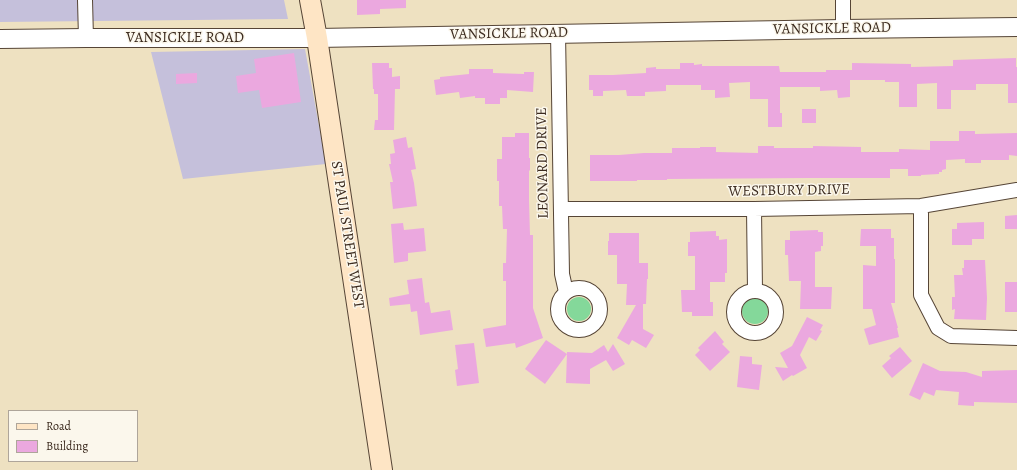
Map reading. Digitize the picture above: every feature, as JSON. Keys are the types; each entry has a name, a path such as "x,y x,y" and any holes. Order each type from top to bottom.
{"main road":[{"name":"ST PAUL STREET WEST","path":"310,0 382,470"}],"street":[{"path":"85,0 86,38"},
{"path":"843,0 843,29"},
{"name":"VANSICKLE ROAD","path":"0,39 317,38 558,33 1017,27"},
{"name":"LEONARD DRIVE","path":"558,33 562,274 566,292"},
{"name":"WESTBURY DRIVE","path":"561,209 754,209 921,206 1017,190"},
{"path":"921,206 921,295 938,328 951,336 1017,338"},
{"path":"754,209 755,291"}],"shaded area":[{"path":"0,0 284,0 288,19 0,22"},
{"path":"305,49 326,164 183,179 151,52"}],"green space":[{"path":"579,297 588,300 591,309 588,318 579,321 570,318 567,309 570,300"},
{"path":"755,298 764,302 768,311 764,320 755,324 746,320 742,311 746,302"}],"building":[{"path":"357,0 406,0 406,8 380,9 380,14 357,15"},
{"path":"294,53 301,102 262,108 259,90 238,93 236,76 256,73 254,59"},
{"path":"1016,58 1017,103 1008,103 1008,84 976,84 976,90 951,90 951,109 937,109 937,83 917,84 917,107 899,107 899,82 885,82 885,80 850,80 850,97 838,98 837,90 820,91 820,87 780,87 780,113 782,113 782,127 768,127 768,99 750,99 750,82 729,83 730,97 715,98 715,90 701,90 701,85 666,85 666,91 645,92 645,96 627,96 626,90 603,91 603,96 593,96 593,90 589,90 589,75 646,73 646,68 656,67 656,69 680,69 680,63 694,63 694,65 702,64 702,66 779,66 780,72 826,72 826,70 852,70 852,63 911,64 911,67 953,66 953,60"},
{"path":"372,63 389,63 389,68 392,68 392,77 400,76 400,89 395,89 394,130 374,130 375,120 378,120 378,94 374,94 373,89"},
{"path":"469,69 493,69 493,73 524,74 524,72 534,72 533,92 507,90 507,98 500,98 500,104 485,104 485,98 475,98 475,96 460,98 459,92 436,95 434,80 440,79 440,77 469,74"},
{"path":"197,73 197,83 176,84 176,74"},
{"path":"802,109 816,109 816,123 802,123"},
{"path":"959,131 975,131 975,134 1017,133 1017,156 1009,155 1009,160 981,160 981,163 965,163 965,159 946,160 946,169 939,172 939,174 921,176 908,176 908,169 890,169 890,178 667,179 637,181 590,181 590,155 672,153 672,148 700,147 716,147 716,152 758,153 758,146 774,146 774,148 813,148 813,146 861,147 861,152 899,152 899,149 930,150 930,141 959,141"},
{"path":"515,133 529,133 530,235 533,235 533,308 543,338 516,348 515,343 486,347 483,329 506,325 506,281 503,281 503,263 506,263 507,229 503,229 502,206 499,206 497,159 502,159 502,137 515,137"},
{"path":"406,137 408,148 412,147 416,169 411,170 417,206 393,209 390,182 393,182 389,164 391,164 390,154 395,153 393,140"},
{"path":"1017,215 1017,229 1005,229 1005,216"},
{"path":"984,222 984,239 972,239 972,245 952,245 952,229 957,229 957,223"},
{"path":"403,223 404,230 424,228 426,251 408,253 408,261 394,263 391,224"},
{"path":"861,229 891,229 891,238 894,238 895,303 891,303 899,337 869,345 864,329 876,325 872,309 863,309 863,265 876,266 876,246 860,246"},
{"path":"818,230 818,232 823,232 823,246 821,246 821,251 815,252 815,287 832,287 831,309 800,309 801,281 789,281 788,255 785,255 785,240 790,240 790,231"},
{"path":"716,231 716,236 719,236 719,240 727,239 727,273 725,273 725,282 710,282 710,302 713,302 713,316 692,316 692,312 682,312 681,290 695,290 695,256 688,256 690,232"},
{"path":"609,233 639,233 639,263 648,263 646,304 643,304 643,329 654,335 646,348 632,340 629,345 617,338 636,305 626,305 627,284 617,284 617,255 608,255"},
{"path":"964,260 985,260 987,298 986,320 954,319 955,309 952,310 952,297 955,297 954,275 963,275 962,268 964,268"},
{"path":"422,278 425,303 429,302 431,313 450,310 453,330 420,335 417,311 411,312 410,304 390,306 389,298 409,294 407,280"},
{"path":"1005,282 1017,282 1017,312 1005,312"},
{"path":"807,317 823,325 820,330 822,331 816,341 809,337 800,355 807,368 783,381 775,367 788,368 780,353 792,346"},
{"path":"715,331 724,342 722,344 730,352 710,371 695,355 700,350 698,348"},
{"path":"546,340 567,354 545,384 525,369"},
{"path":"474,343 479,383 457,386 455,370 458,369 455,345"},
{"path":"613,344 625,364 613,371 606,360 590,369 590,384 566,383 567,352 592,353 604,345 608,352"},
{"path":"900,347 912,361 892,378 882,366 891,358 889,356"},
{"path":"740,356 752,357 752,364 762,365 759,390 737,387"},
{"path":"923,363 940,371 966,372 982,377 982,371 1017,370 1017,403 974,402 974,406 958,405 959,392 936,390 934,396 924,392 920,400 909,395"}]}
